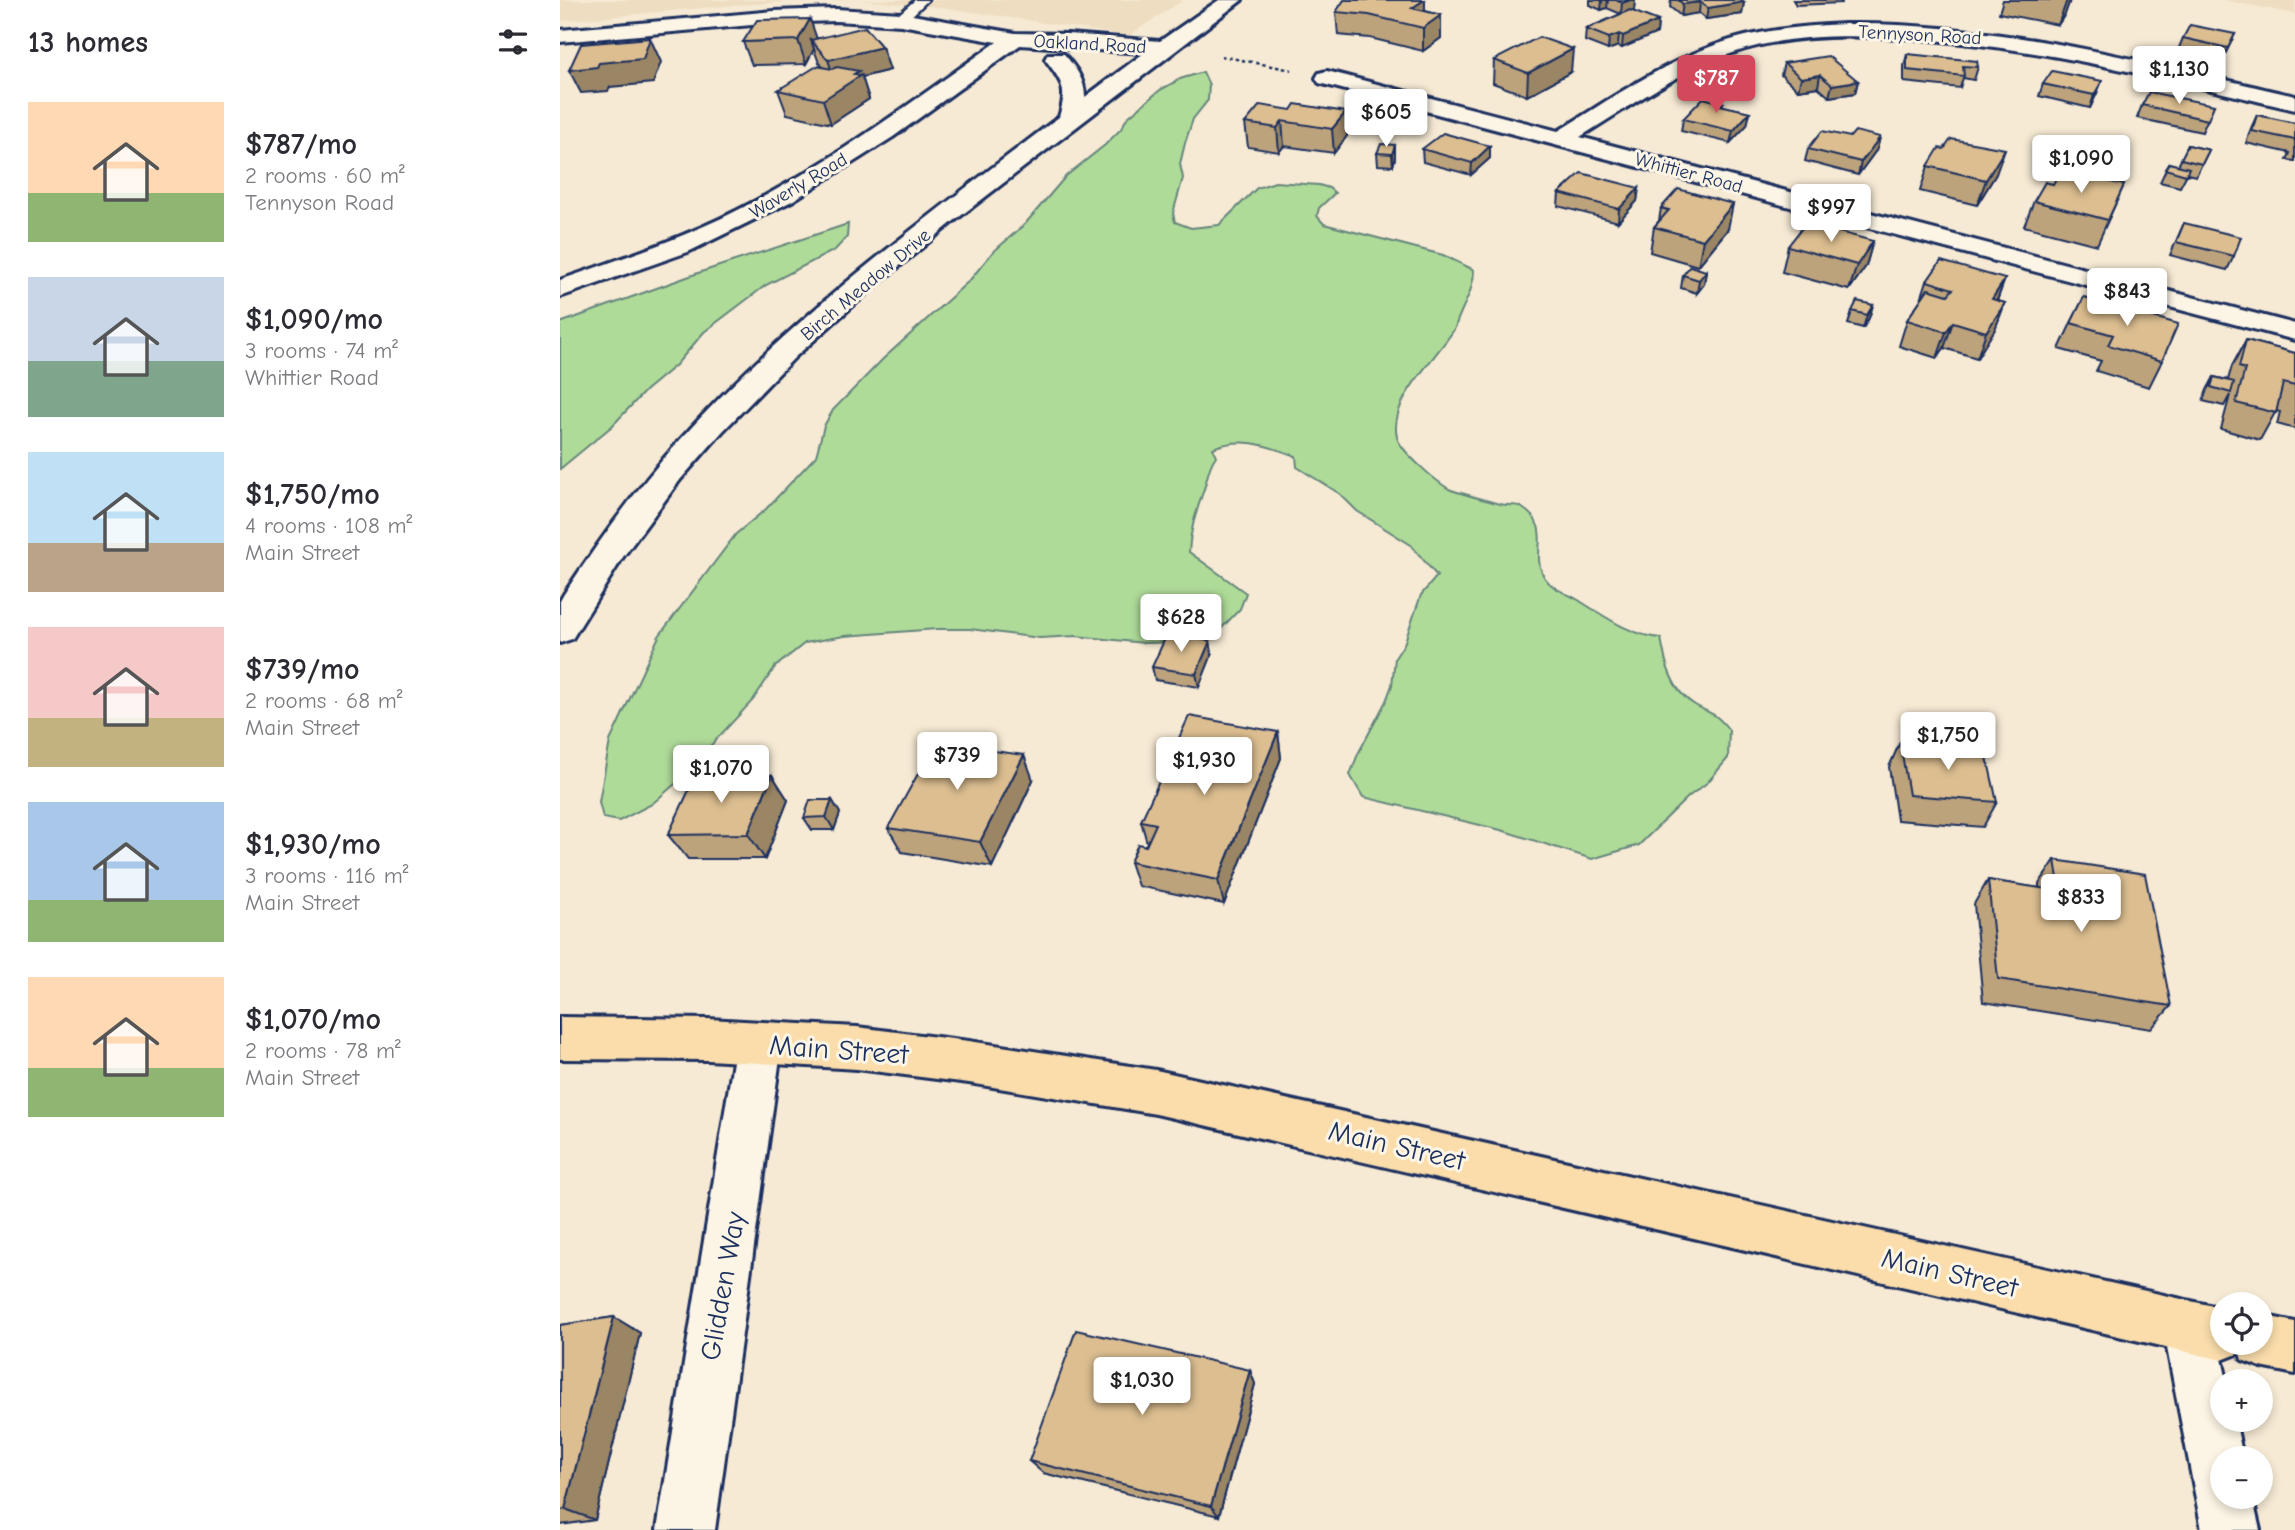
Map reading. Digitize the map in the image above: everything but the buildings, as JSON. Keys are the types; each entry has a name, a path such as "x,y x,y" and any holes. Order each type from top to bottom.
{"main road":[{"name":"Main Street","path":"560,1038 654,1038 855,1048 937,1057 1156,1092 2206,1330"},
{"path":"2273,1343 2295,1348"}],"street":[{"name":"Birch Meadow Drive","path":"560,630 627,527 672,470 748,386 861,284 1133,72 1232,0"},
{"path":"1923,10 1943,33"},
{"name":"Oakland Road","path":"560,36 797,15 859,15 901,19 1015,40 1087,41 1165,48"},
{"name":"Tennyson Road","path":"1563,138 1682,68 1734,46 1778,36 1825,31 1943,33 2049,48 2295,103"},
{"name":"Oakland Road","path":"1015,40 1035,52 1087,64"},
{"name":"Waverly Road","path":"560,289 680,245 748,215 822,172 1015,40"},
{"name":"Oakland Road","path":"1056,59 1069,72 1075,87 1076,100 1069,121"},
{"name":"Oakland Road","path":"1110,68 1133,72"},
{"name":"Whittier Road","path":"1327,78 2295,332"},
{"name":"Glidden Way","path":"686,1530 702,1407 744,1159 759,1043"},
{"path":"2206,1330 2218,1446"},
{"path":"2226,1509 2231,1530"}],"lane":[{"path":"901,19 922,0"}],"path":[{"path":"1188,31 1217,35 1198,52 1327,78"}],"shaded area":[{"path":"560,0 860,0 725,6 560,21"},
{"path":"860,0 1183,0 1128,36 948,8"},
{"path":"2223,0 2295,0 2295,14"}],"green space":[{"path":"1203,72 1209,85 1208,100 1193,119 1185,143 1180,164 1183,178 1173,213 1175,222 1191,228 1219,225 1257,188 1275,182 1319,185 1335,193 1319,208 1317,216 1324,224 1443,255 1474,270 1470,292 1455,328 1416,380 1400,409 1396,423 1400,443 1420,466 1449,489 1500,504 1519,506 1531,515 1539,533 1541,569 1552,586 1619,625 1661,638 1667,666 1680,692 1695,705 1717,717 1729,730 1728,758 1708,782 1688,797 1639,845 1592,859 1501,830 1363,797 1350,775 1386,701 1392,685 1395,658 1404,644 1421,595 1437,576 1411,545 1357,511 1340,494 1297,467 1296,456 1255,444 1235,443 1213,448 1216,456 1209,469 1194,522 1189,552 1246,593 1240,609 1217,633 1185,642 1144,643 1076,636 1040,638 970,629 937,629 844,636 805,643 775,667 753,700 675,784 652,804 619,821 603,818 599,802 610,741 659,636 736,534 766,509 816,456 824,426 833,410 883,359 970,280 992,253 1025,224 1066,176 1105,145 1121,129 1127,118 1160,90 1180,79"},
{"path":"848,224 847,237 835,250 766,285 704,332 676,365 646,390 612,426 560,469 560,323 701,272"}]}
